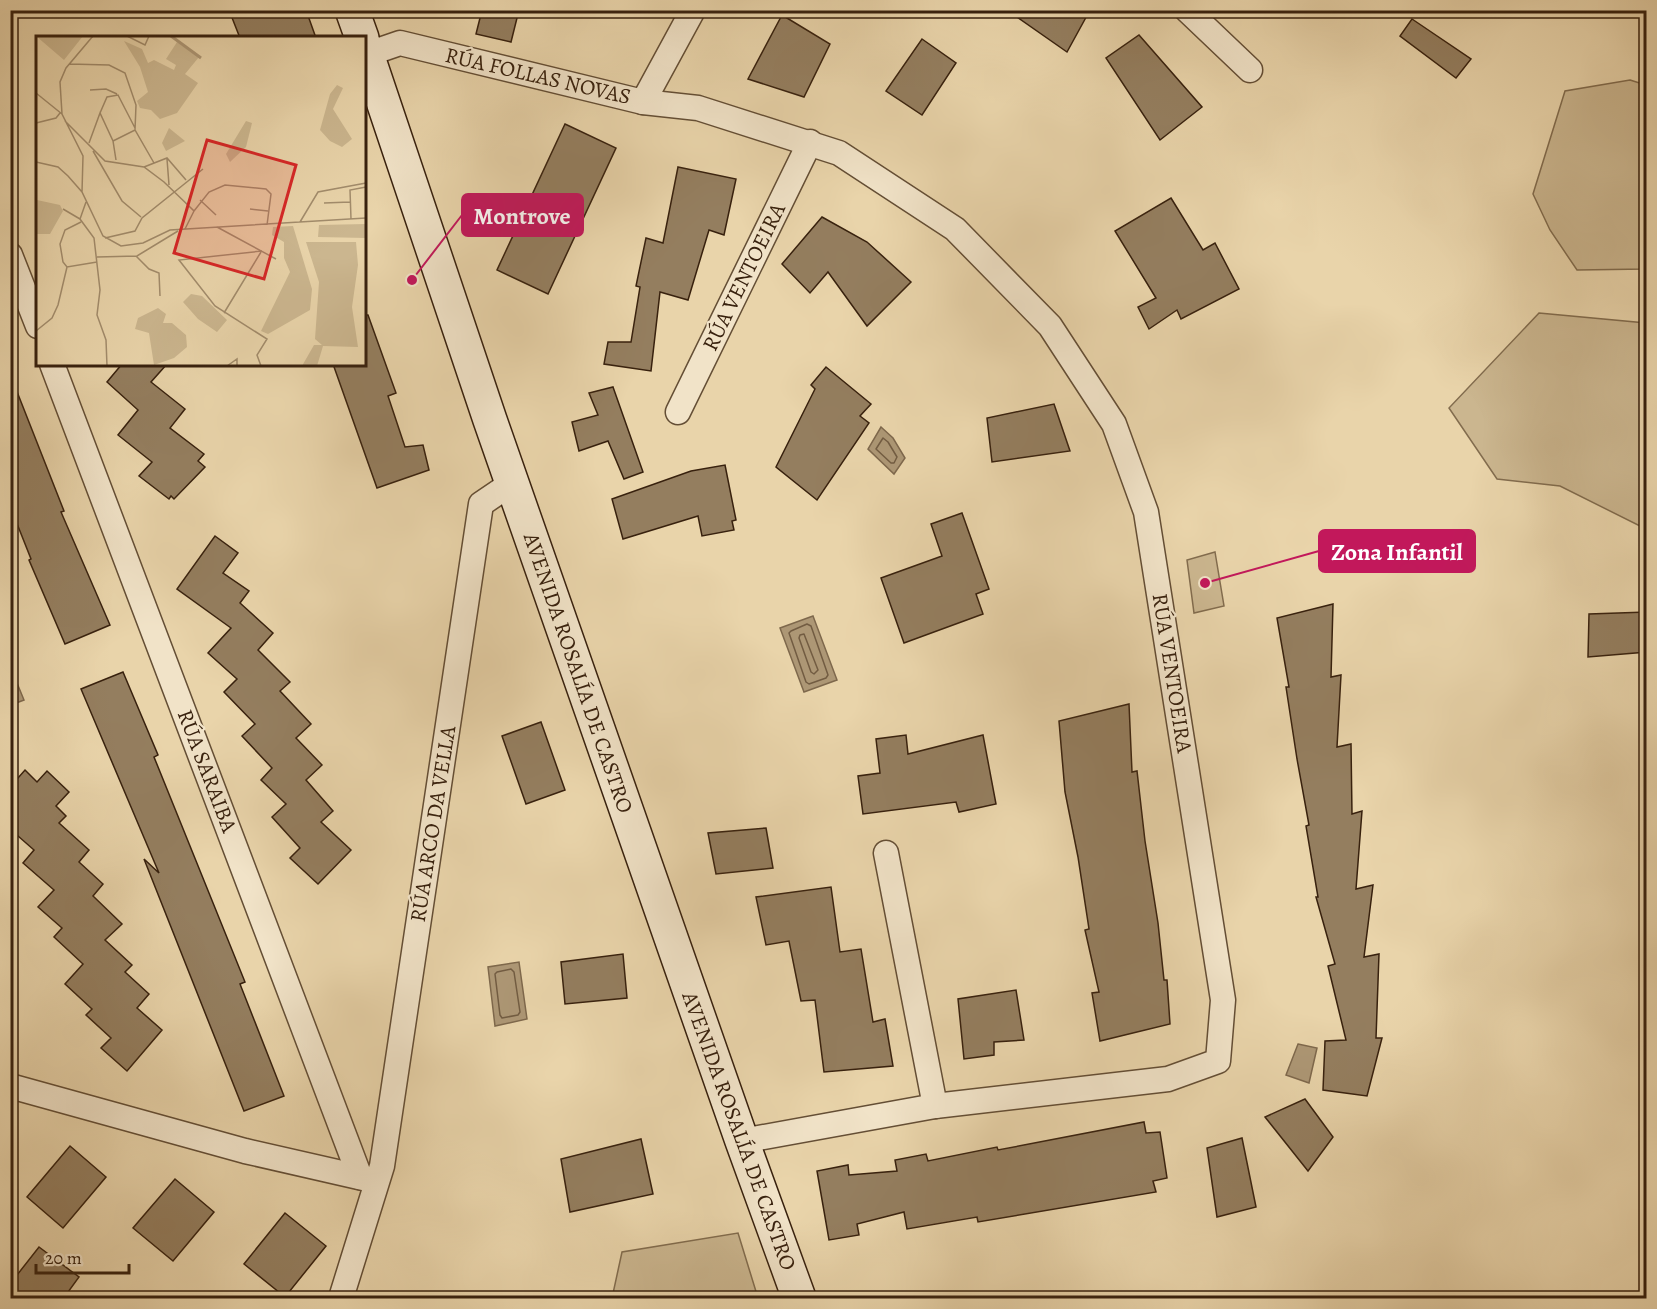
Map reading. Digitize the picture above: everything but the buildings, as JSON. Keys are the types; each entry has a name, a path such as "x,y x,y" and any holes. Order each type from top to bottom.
{"street":[{"name":"AVENIDA ROSALÍA DE CASTRO","path":"352,10 362,36"},
{"name":"RÚA FOLLAS NOVAS","path":"366,45 400,44 643,102 693,10"},
{"path":"1187,10 1250,70"},
{"name":"AVENIDA ROSALÍA DE CASTRO","path":"366,48 512,483 799,1299"},
{"name":"RÚA VENTOEIRA","path":"643,102 698,108 839,153 956,229 1050,326 1114,424 1146,512 1223,1000 1218,1061 1168,1079 935,1106 742,1141"},
{"name":"RÚA VENTOEIRA","path":"678,412 810,142"},
{"path":"10,255 36,321"},
{"name":"RÚA SARAIBA","path":"53,366 369,1179"},
{"name":"RÚA ARCO DA VELLA","path":"341,1299 369,1179 382,1166 481,504 512,483"},
{"path":"886,853 935,1106"},
{"path":"10,1086 245,1151 369,1179"}],"shaded area":[{"path":"1630,80 1646,85 1646,269 1577,270 1550,230 1533,194 1565,91"},
{"path":"1539,313 1646,323 1646,529 1560,486 1497,479 1449,408"},
{"path":"1215,552 1224,606 1194,613 1187,560"},
{"path":"738,1233 758,1298 612,1298 622,1252"}],"water":[{"path":"881,427 893,438 905,458 894,474 868,449"},
{"path":"813,616 837,680 804,692 780,628"},
{"path":"10,666 24,700 11,705 10,705"},
{"path":"519,962 527,1019 495,1026 488,967"},
{"path":"1298,1044 1317,1048 1309,1083 1286,1075"}],"place":[{"name":"Montrove","path":"412,280"},
{"name":"Zona Infantil","path":"1205,583"}]}
